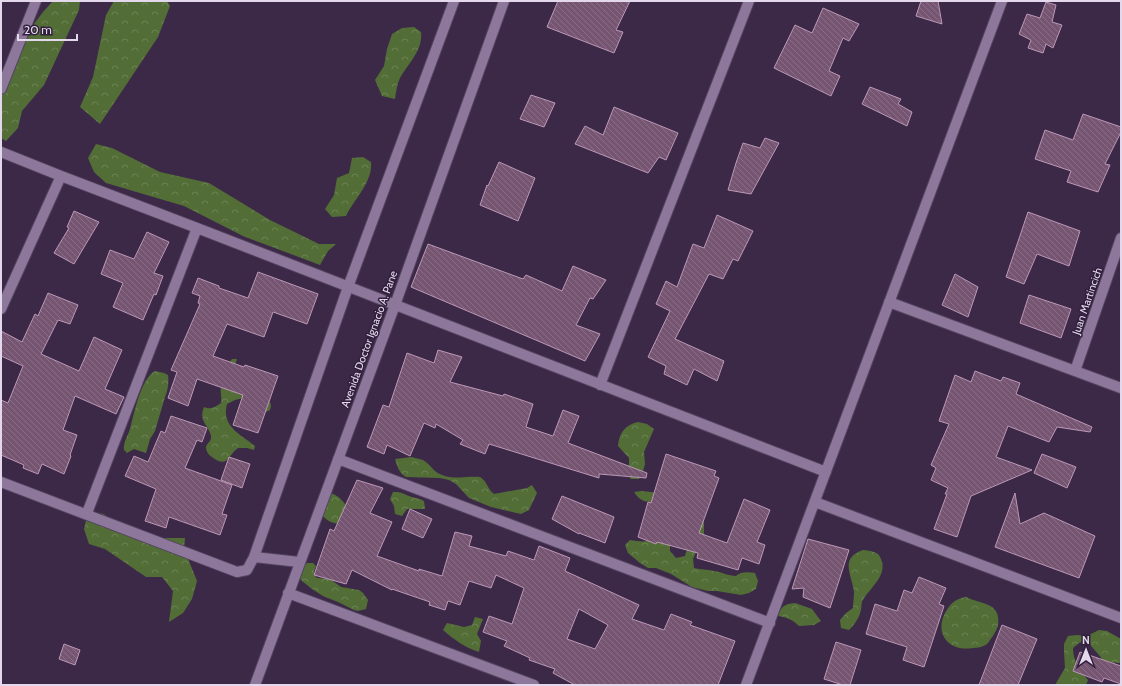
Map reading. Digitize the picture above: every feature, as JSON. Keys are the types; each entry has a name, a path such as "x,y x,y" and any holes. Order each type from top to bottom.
{"street":[{"path":"1,90 36,1"},
{"path":"1,482 237,572 247,570 254,557 348,286 454,1"},
{"name":"Avenida Doctor Ignacio A. Pane","path":"255,685 299,562 395,305 504,1"},
{"path":"600,384 750,1"},
{"path":"746,685 1002,1"},
{"path":"1,152 826,472"},
{"path":"1,310 61,176"},
{"path":"87,514 197,228"},
{"name":"Juan Martincich","path":"1075,371 1121,238"},
{"path":"889,302 1121,388"},
{"path":"338,459 770,622"},
{"path":"815,502 1121,618"},
{"path":"254,557 299,562"},
{"path":"288,594 534,685"}],"green space":[{"path":"53,1 80,1 79,10 44,85 22,111 18,128 6,141 1,138 1,88 22,40"},
{"path":"114,1 167,1 170,6 158,37 100,124 80,107 93,77 106,15"},
{"path":"414,27 421,32 420,45 400,78 397,85 395,99 382,96 375,80 384,66 387,49 392,34 402,28"},
{"path":"96,144 112,148 160,172 209,183 270,220 319,244 336,244 328,251 320,265 243,236 184,206 106,183 94,172 88,158"},
{"path":"363,157 371,162 371,169 366,183 346,216 332,217 325,209 334,195 337,178 349,173 352,158"},
{"path":"232,359 237,359 233,371 270,402 271,406 270,410 266,412 259,411 243,398 227,404 227,419 230,424 238,434 255,446 254,450 238,448 227,460 221,462 208,453 206,447 211,439 211,436 203,420 202,412 204,407 211,408 221,403 223,376"},
{"path":"155,371 168,375 168,386 155,431 150,439 146,453 134,449 127,453 124,450 124,444 142,388 150,375"},
{"path":"638,422 647,424 654,429 644,452 645,464 643,471 639,479 631,479 626,473 629,465 629,458 618,446 621,433 626,427"},
{"path":"412,457 426,462 442,475 456,478 480,477 494,494 527,488 532,485 537,493 529,510 521,514 491,507 469,498 456,484 449,480 440,478 406,477 400,471 395,459"},
{"path":"642,491 659,493 670,542 670,551 676,558 685,556 696,518 704,519 704,534 693,559 694,568 711,570 733,576 745,572 755,573 758,581 756,589 741,595 708,591 692,587 671,574 656,568 648,568 628,553 625,545 630,540 650,541 656,539 657,502 644,501 634,492"},
{"path":"393,492 399,492 424,501 425,509 407,509 402,516 395,514 394,506 390,499"},
{"path":"331,493 337,496 345,504 348,510 340,524 328,521 320,513"},
{"path":"88,512 104,514 115,526 147,538 185,538 184,549 197,581 192,599 183,613 169,622 173,591 162,577 146,577 105,549 89,544 84,529"},
{"path":"863,550 878,554 883,565 880,576 862,601 858,618 849,630 841,628 840,620 853,608 854,592 849,562 856,553"},
{"path":"313,563 316,566 314,575 317,578 330,579 341,587 359,590 363,593 368,600 366,609 358,611 354,610 323,596 312,589 299,577 304,565"},
{"path":"966,597 989,605 997,612 997,630 988,643 982,647 965,649 957,647 946,640 943,635 942,621 945,613 954,602"},
{"path":"795,603 812,609 821,621 814,625 799,626 790,619 778,616 784,606"},
{"path":"475,617 483,619 477,634 481,641 479,652 460,643 443,630 447,623 464,627 472,625"},
{"path":"1099,630 1107,631 1121,639 1121,663 1104,662 1087,640 1079,643 1073,648 1076,662 1088,680 1086,685 1055,685 1065,668 1064,644 1068,636 1087,636"}],"building":[{"path":"558,1 630,1 616,30 623,32 614,53 547,27"},
{"path":"921,1 938,1 942,24 916,16"},
{"path":"1046,2 1056,5 1052,22 1062,25 1053,48 1046,44 1043,53 1028,48 1031,40 1019,34 1027,14 1040,18"},
{"path":"823,8 859,24 849,41 843,38 829,71 840,76 831,96 774,68 795,25 812,33"},
{"path":"870,87 901,99 898,104 912,112 907,126 862,104"},
{"path":"531,95 555,103 544,127 520,119"},
{"path":"614,107 678,133 666,160 659,157 648,173 575,144 585,126 603,135"},
{"path":"1083,114 1121,127 1121,132 1105,164 1110,165 1098,192 1067,182 1071,171 1035,159 1045,130 1073,140"},
{"path":"765,138 779,143 751,194 728,190 743,143 760,148"},
{"path":"499,162 535,178 518,221 480,205 487,185 488,186"},
{"path":"74,211 99,222 74,264 54,253 69,228 67,227"},
{"path":"1028,212 1080,231 1069,266 1037,254 1024,284 1006,277"},
{"path":"717,215 753,231 738,261 733,259 723,279 709,274 675,339 724,361 717,381 694,369 687,385 664,374 666,366 648,357 670,311 656,304 666,281 677,287 693,244 704,248"},
{"path":"147,232 169,242 154,273 163,276 156,295 154,294 143,320 113,307 123,283 101,274 110,250 134,259"},
{"path":"428,244 523,279 526,275 562,291 573,266 606,280 593,299 590,298 576,325 600,334 585,361 411,287"},
{"path":"258,272 318,294 307,324 273,312 264,337 227,324 213,356 244,367 245,365 278,376 258,433 233,425 243,395 197,379 188,406 168,398 177,372 171,370 200,304 198,303 200,296 192,293 198,278 219,286 219,288 248,298"},
{"path":"955,274 978,287 968,317 942,305"},
{"path":"48,293 78,305 70,324 58,320 41,354 79,371 94,337 122,350 105,389 124,397 116,414 75,396 63,430 77,435 64,474 42,464 38,474 23,468 24,465 1,455 1,400 8,403 23,366 1,356 1,331 22,342 35,314 38,316"},
{"path":"1029,295 1071,309 1061,338 1020,323"},
{"path":"438,350 462,357 450,382 503,396 504,394 533,404 526,427 553,436 563,410 579,416 568,443 647,473 646,478 599,474 599,478 489,444 485,454 460,444 463,440 436,424 435,428 424,423 410,456 387,445 384,454 367,447 383,405 389,407 407,353 434,363"},
{"path":"975,371 1001,381 1003,377 1020,383 1016,394 1092,427 1090,432 1057,427 1049,442 1008,426 996,457 1032,470 971,496 957,537 934,529 948,488 931,480 936,468 931,465 949,424 939,421 955,375 971,382"},
{"path":"171,416 207,428 202,442 197,440 185,468 232,485 222,514 227,515 220,535 169,517 166,528 145,521 156,489 125,476 134,456 148,462 161,431 165,433"},
{"path":"666,454 716,471 714,476 719,478 699,533 727,543 744,499 770,510 757,542 765,545 759,564 742,558 738,570 697,558 698,553 657,542 656,544 638,537 648,502 651,503"},
{"path":"1042,454 1076,467 1067,488 1034,473"},
{"path":"229,457 250,464 242,488 221,480"},
{"path":"357,480 383,488 370,513 392,522 377,556 419,571 419,569 442,576 455,532 472,536 469,546 506,556 508,551 534,560 539,546 570,558 565,571 639,605 632,619 664,630 671,614 692,622 690,625 735,641 718,685 575,685 553,673 555,669 529,660 530,658 504,646 507,641 483,632 489,616 512,624 524,588 496,575 491,588 469,581 460,605 448,601 445,610 429,605 430,602 392,590 352,570 346,584 314,575 330,529 334,531","holes":["579,609 608,625 595,649 567,639"]},
{"path":"1015,493 1020,524 1044,513 1095,536 1079,578 995,547"},
{"path":"562,496 614,517 605,543 579,534 552,519"},
{"path":"410,509 432,519 423,538 402,529"},
{"path":"808,539 849,550 830,608 803,597 804,588 792,589"},
{"path":"919,577 946,588 939,604 944,606 924,667 903,660 907,647 866,634 875,604 897,611 904,590 912,593"},
{"path":"1002,625 1037,639 1018,685 979,685"},
{"path":"836,642 861,650 850,685 843,685 824,679"},
{"path":"64,644 80,650 75,665 59,659"},
{"path":"1080,652 1121,666 1121,684 1104,678 1102,682 1073,671"}]}
